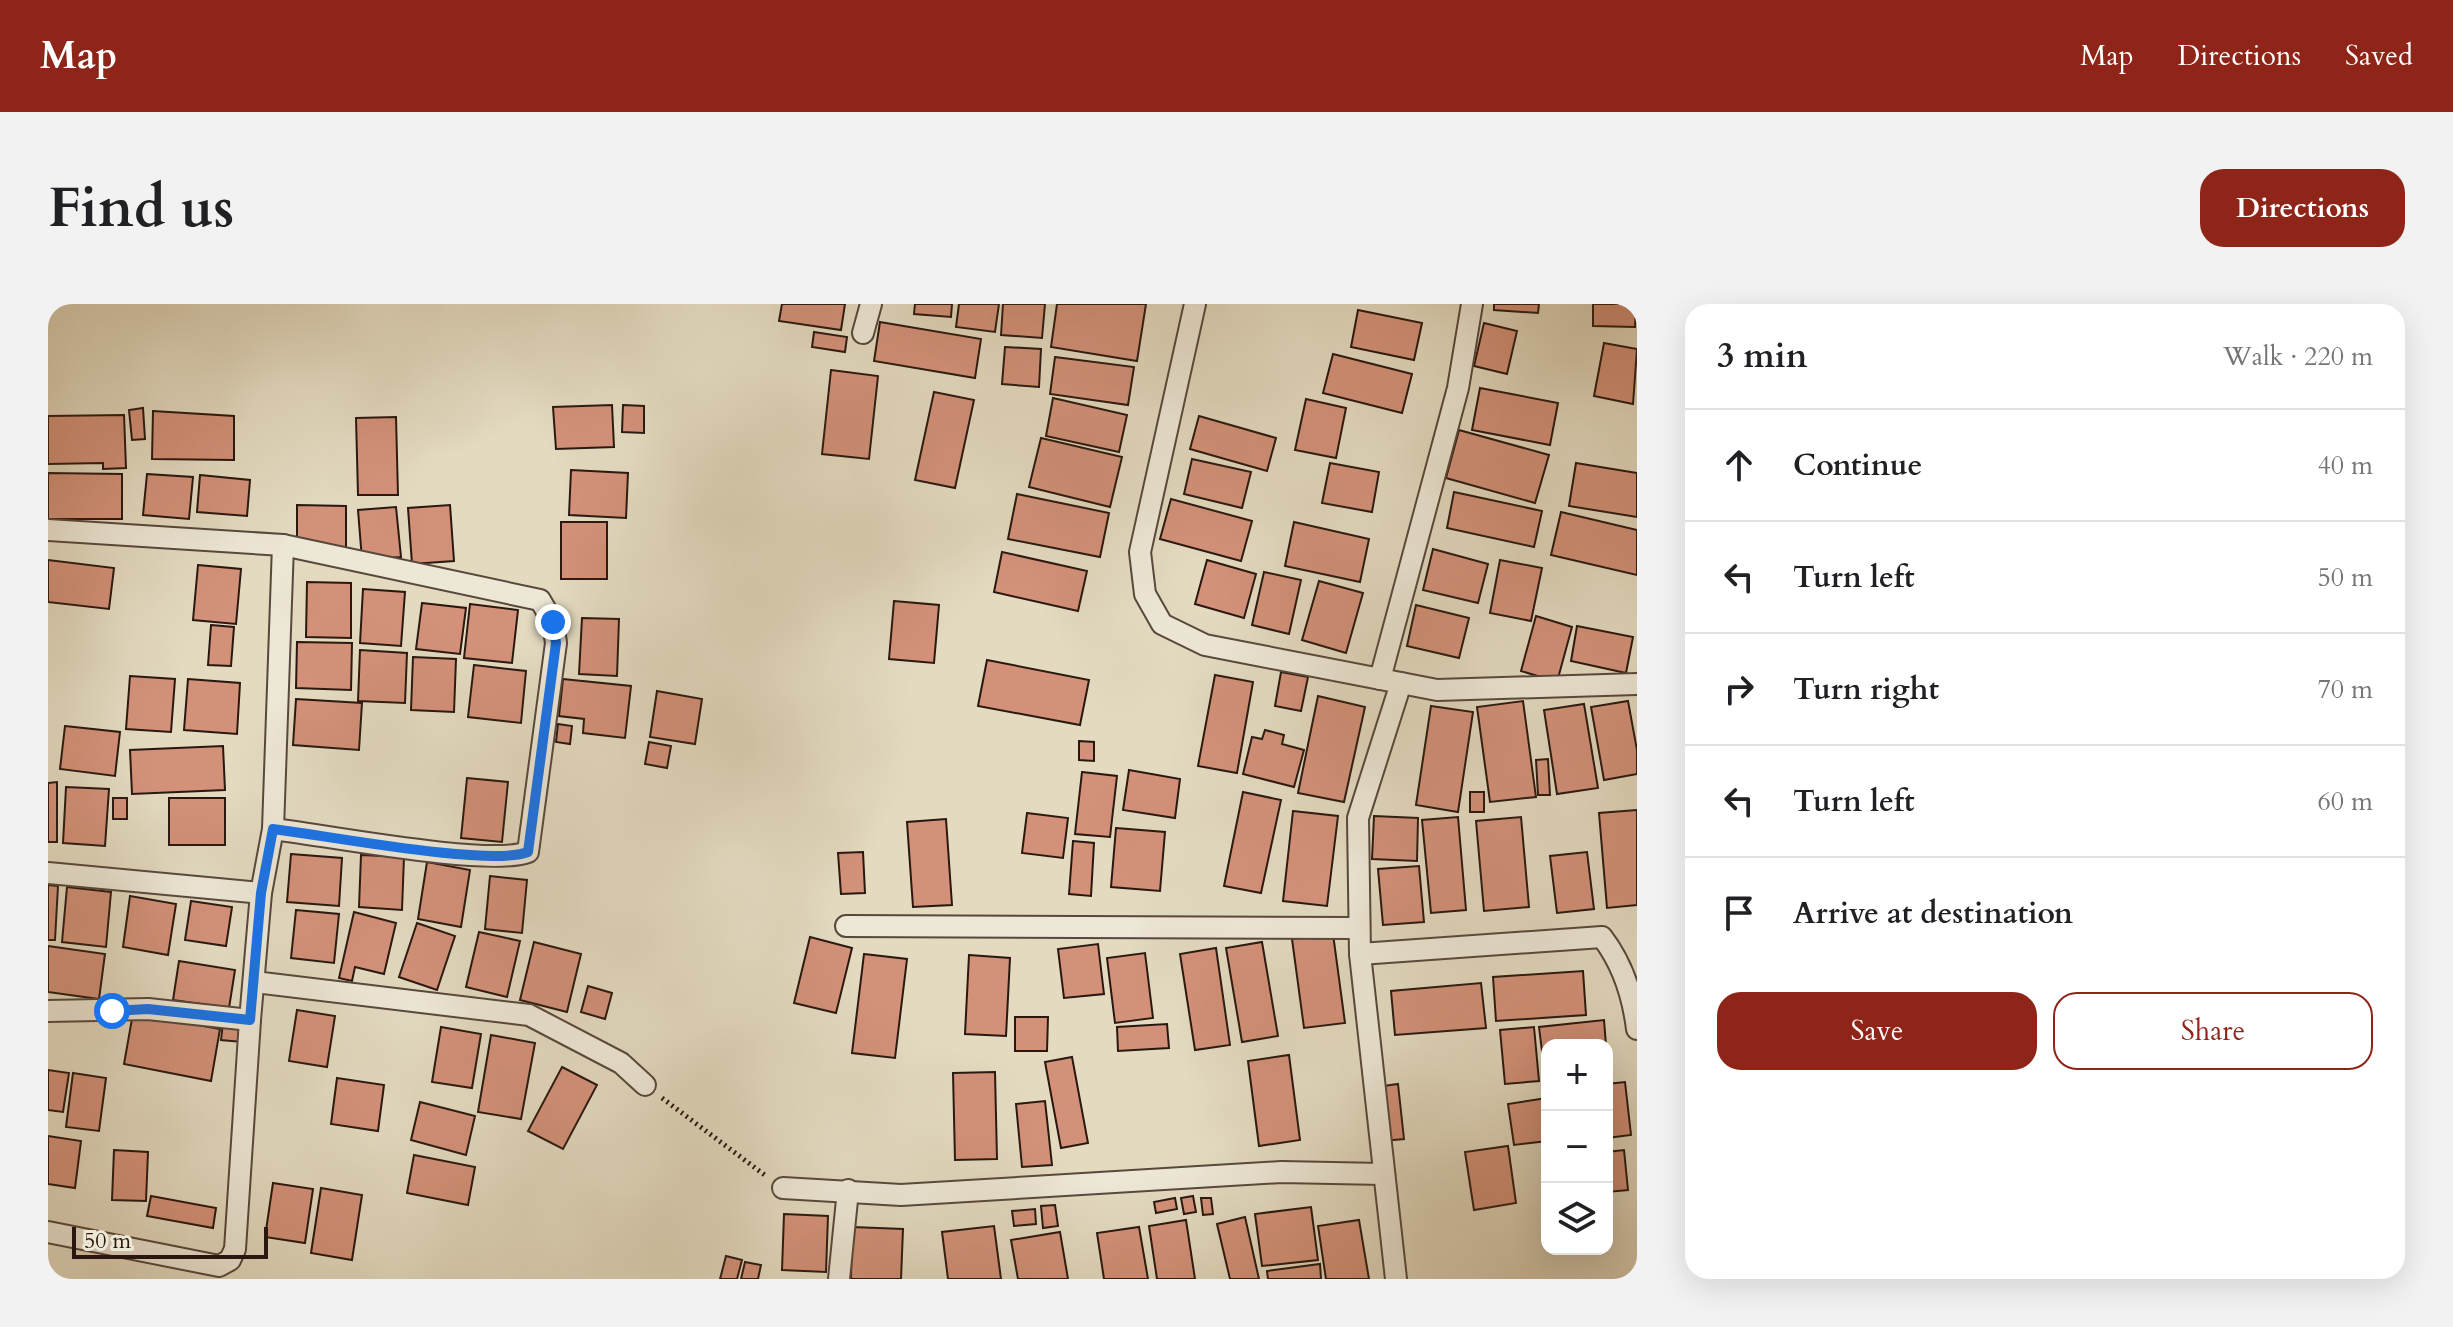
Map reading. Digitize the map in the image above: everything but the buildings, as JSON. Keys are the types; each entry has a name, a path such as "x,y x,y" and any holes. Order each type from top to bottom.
{"street":[{"path":"863,333 871,304"},
{"path":"1195,304 1140,552 1145,594 1162,624 1205,645 1437,690 1637,684"},
{"path":"1380,679 1458,388 1472,304"},
{"path":"48,530 283,545 540,600 553,622 556,643 528,852 516,857 471,854 273,829"},
{"path":"48,1232 219,1266 230,1260 235,1249 261,893 273,829 283,545"},
{"path":"1396,1279 1360,954 1358,818 1401,683"},
{"path":"48,873 261,893"},
{"path":"846,926 1359,928"},
{"path":"1360,954 1602,937 1615,955 1635,1010 1637,1029"},
{"path":"254,982 529,1015 621,1063 645,1085"},
{"path":"48,1011 148,1009 250,1020"},
{"path":"783,1188 901,1195 961,1194 1281,1172 1383,1174"},
{"path":"839,1279 848,1190"}],"path":[{"path":"645,1085 783,1188"}],"route":[{"path":"112,1011 148,1009 250,1020 261,893 273,829 471,854 516,857 528,852 556,643 553,622"}]}
